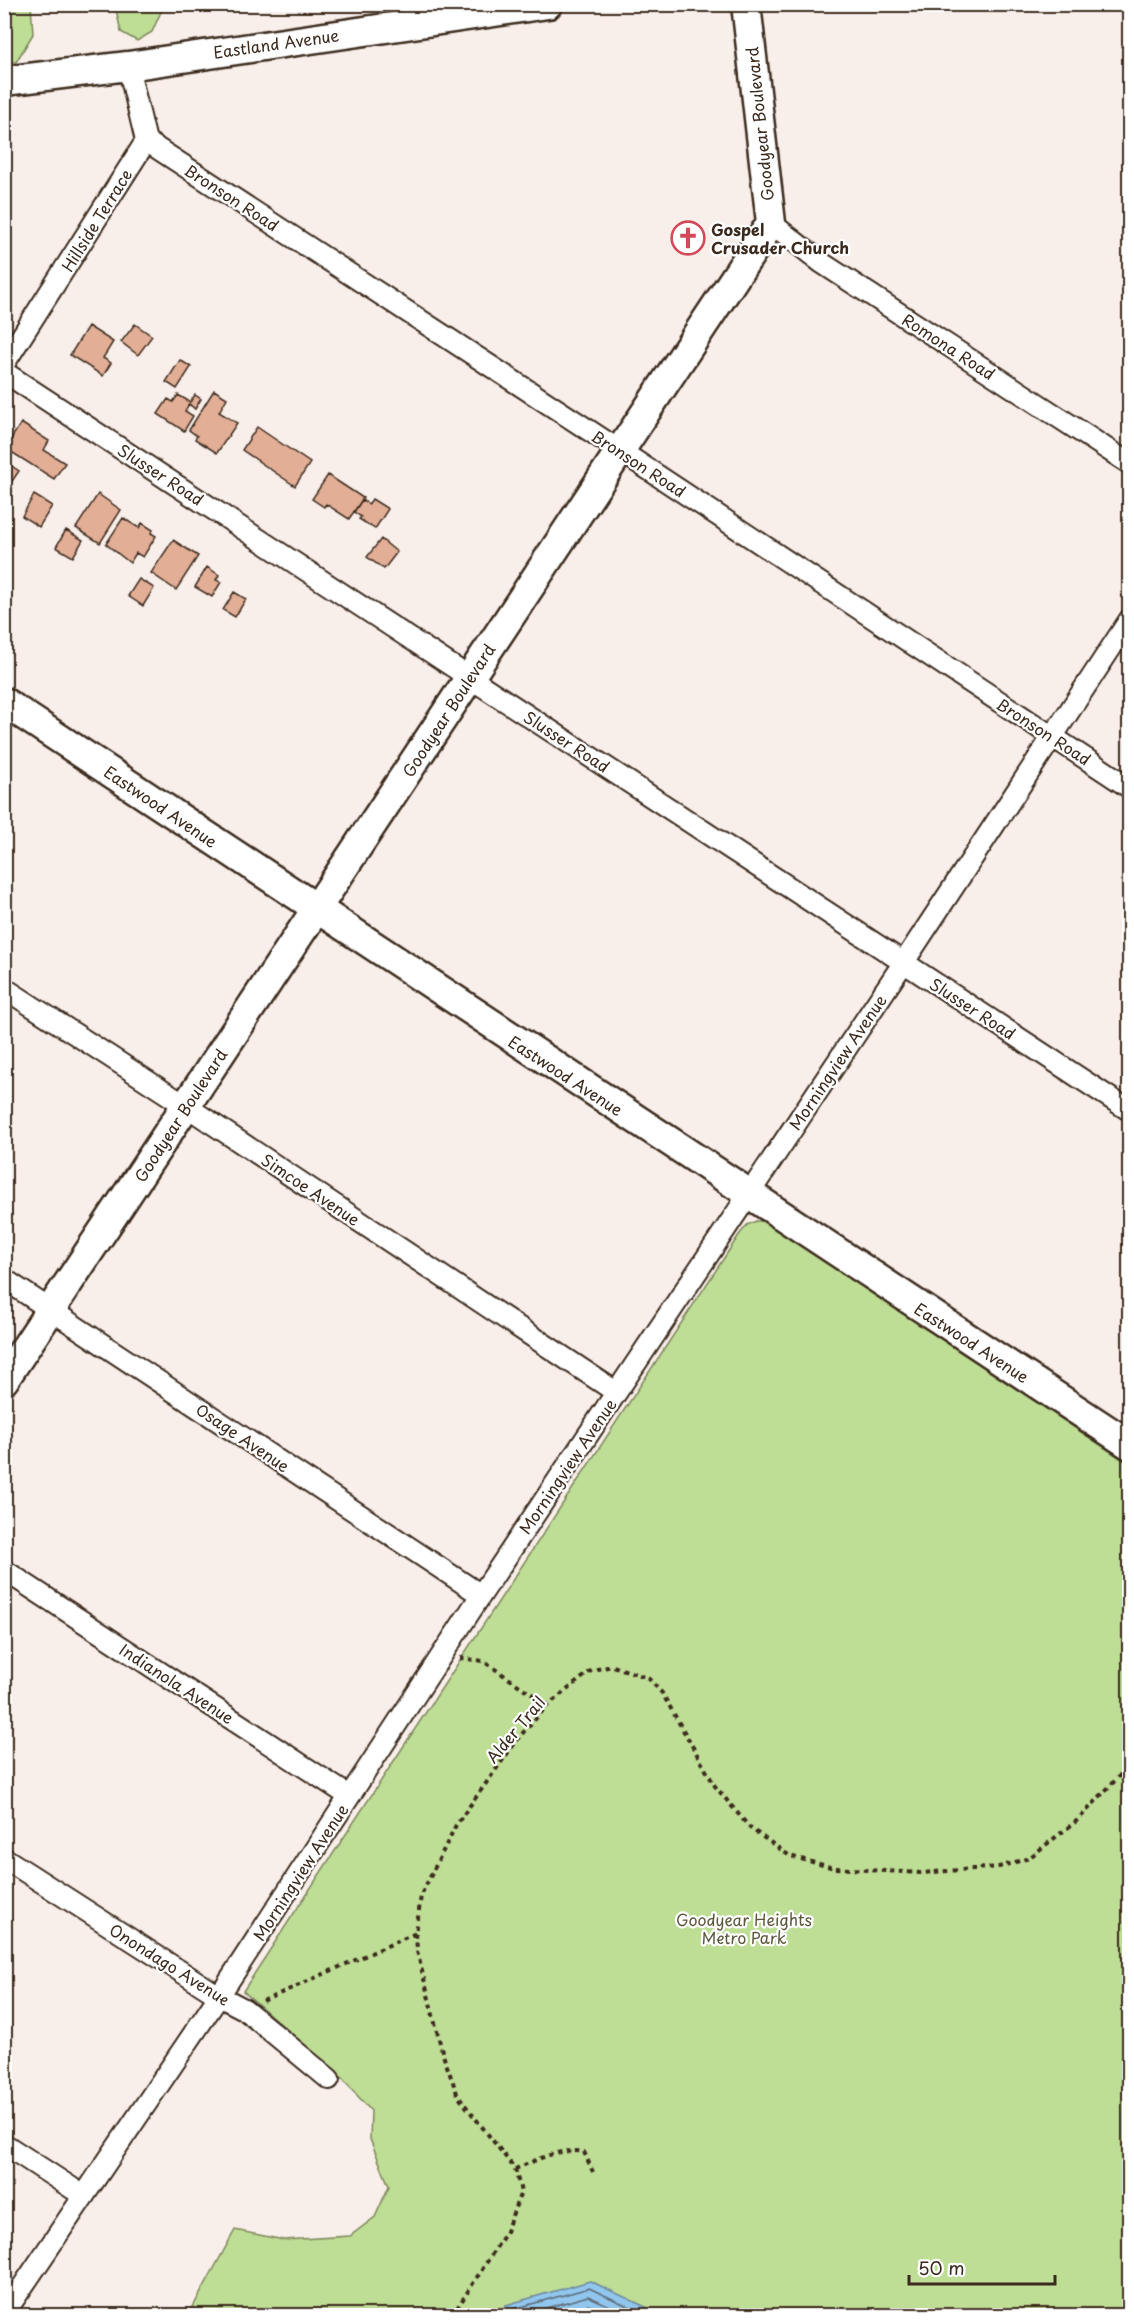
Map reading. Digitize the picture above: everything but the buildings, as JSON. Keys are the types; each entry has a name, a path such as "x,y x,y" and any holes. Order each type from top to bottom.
{"street":[{"name":"Eastland Avenue","path":"4,81 128,66 548,4"},
{"name":"Goodyear Boulevard","path":"4,1380 771,223 746,4"},
{"path":"128,66 146,141"},
{"name":"Hillside Terrace","path":"4,364 146,141"},
{"name":"Bronson Road","path":"146,141 1130,788"},
{"name":"Romona Road","path":"771,223 822,263 1130,464"},
{"name":"Slusser Road","path":"4,372 1130,1111"},
{"name":"Morningview Avenue","path":"4,2314 219,1996 481,1595 1130,619"},
{"name":"Eastwood Avenue","path":"4,702 1130,1445"},
{"name":"Simcoe Avenue","path":"4,988 616,1392"},
{"name":"Osage Avenue","path":"4,1279 481,1595"},
{"name":"Indianola Avenue","path":"4,1570 349,1796"},
{"name":"Onondago Avenue","path":"4,1858 219,1996 244,2009 329,2079"},
{"path":"4,2144 84,2196"}],"path":[{"path":"442,1655 483,1661 548,1705"},
{"name":"Alder Trail","path":"515,2169 458,2096 442,2055 417,1951 416,1933 421,1895 456,1825 520,1736 548,1705 592,1670 613,1666 648,1678 662,1693 715,1786 750,1828 790,1856 834,1868 921,1874 999,1867 1029,1858 1079,1819 1130,1767"},
{"path":"244,2009 416,1933"},
{"path":"452,2316 505,2234 521,2192 515,2169 559,2152 574,2150 584,2152 593,2172"}],"green space":[{"path":"115,4 164,5 152,32 137,41 121,32"},
{"path":"4,5 31,5 33,34 16,62 5,62"},
{"name":"Goodyear Heights Metro Park","path":"756,1221 764,1221 1129,1464 1129,2315 188,2316 235,2230 284,2240 350,2236 375,2217 389,2186 370,2139 371,2111 341,2077 243,1991 739,1235 747,1225"}],"water":[{"path":"590,2281 663,2315 497,2315 506,2305"}],"place":[{"name":"Gospel Crusader Church","path":"688,238"}]}
